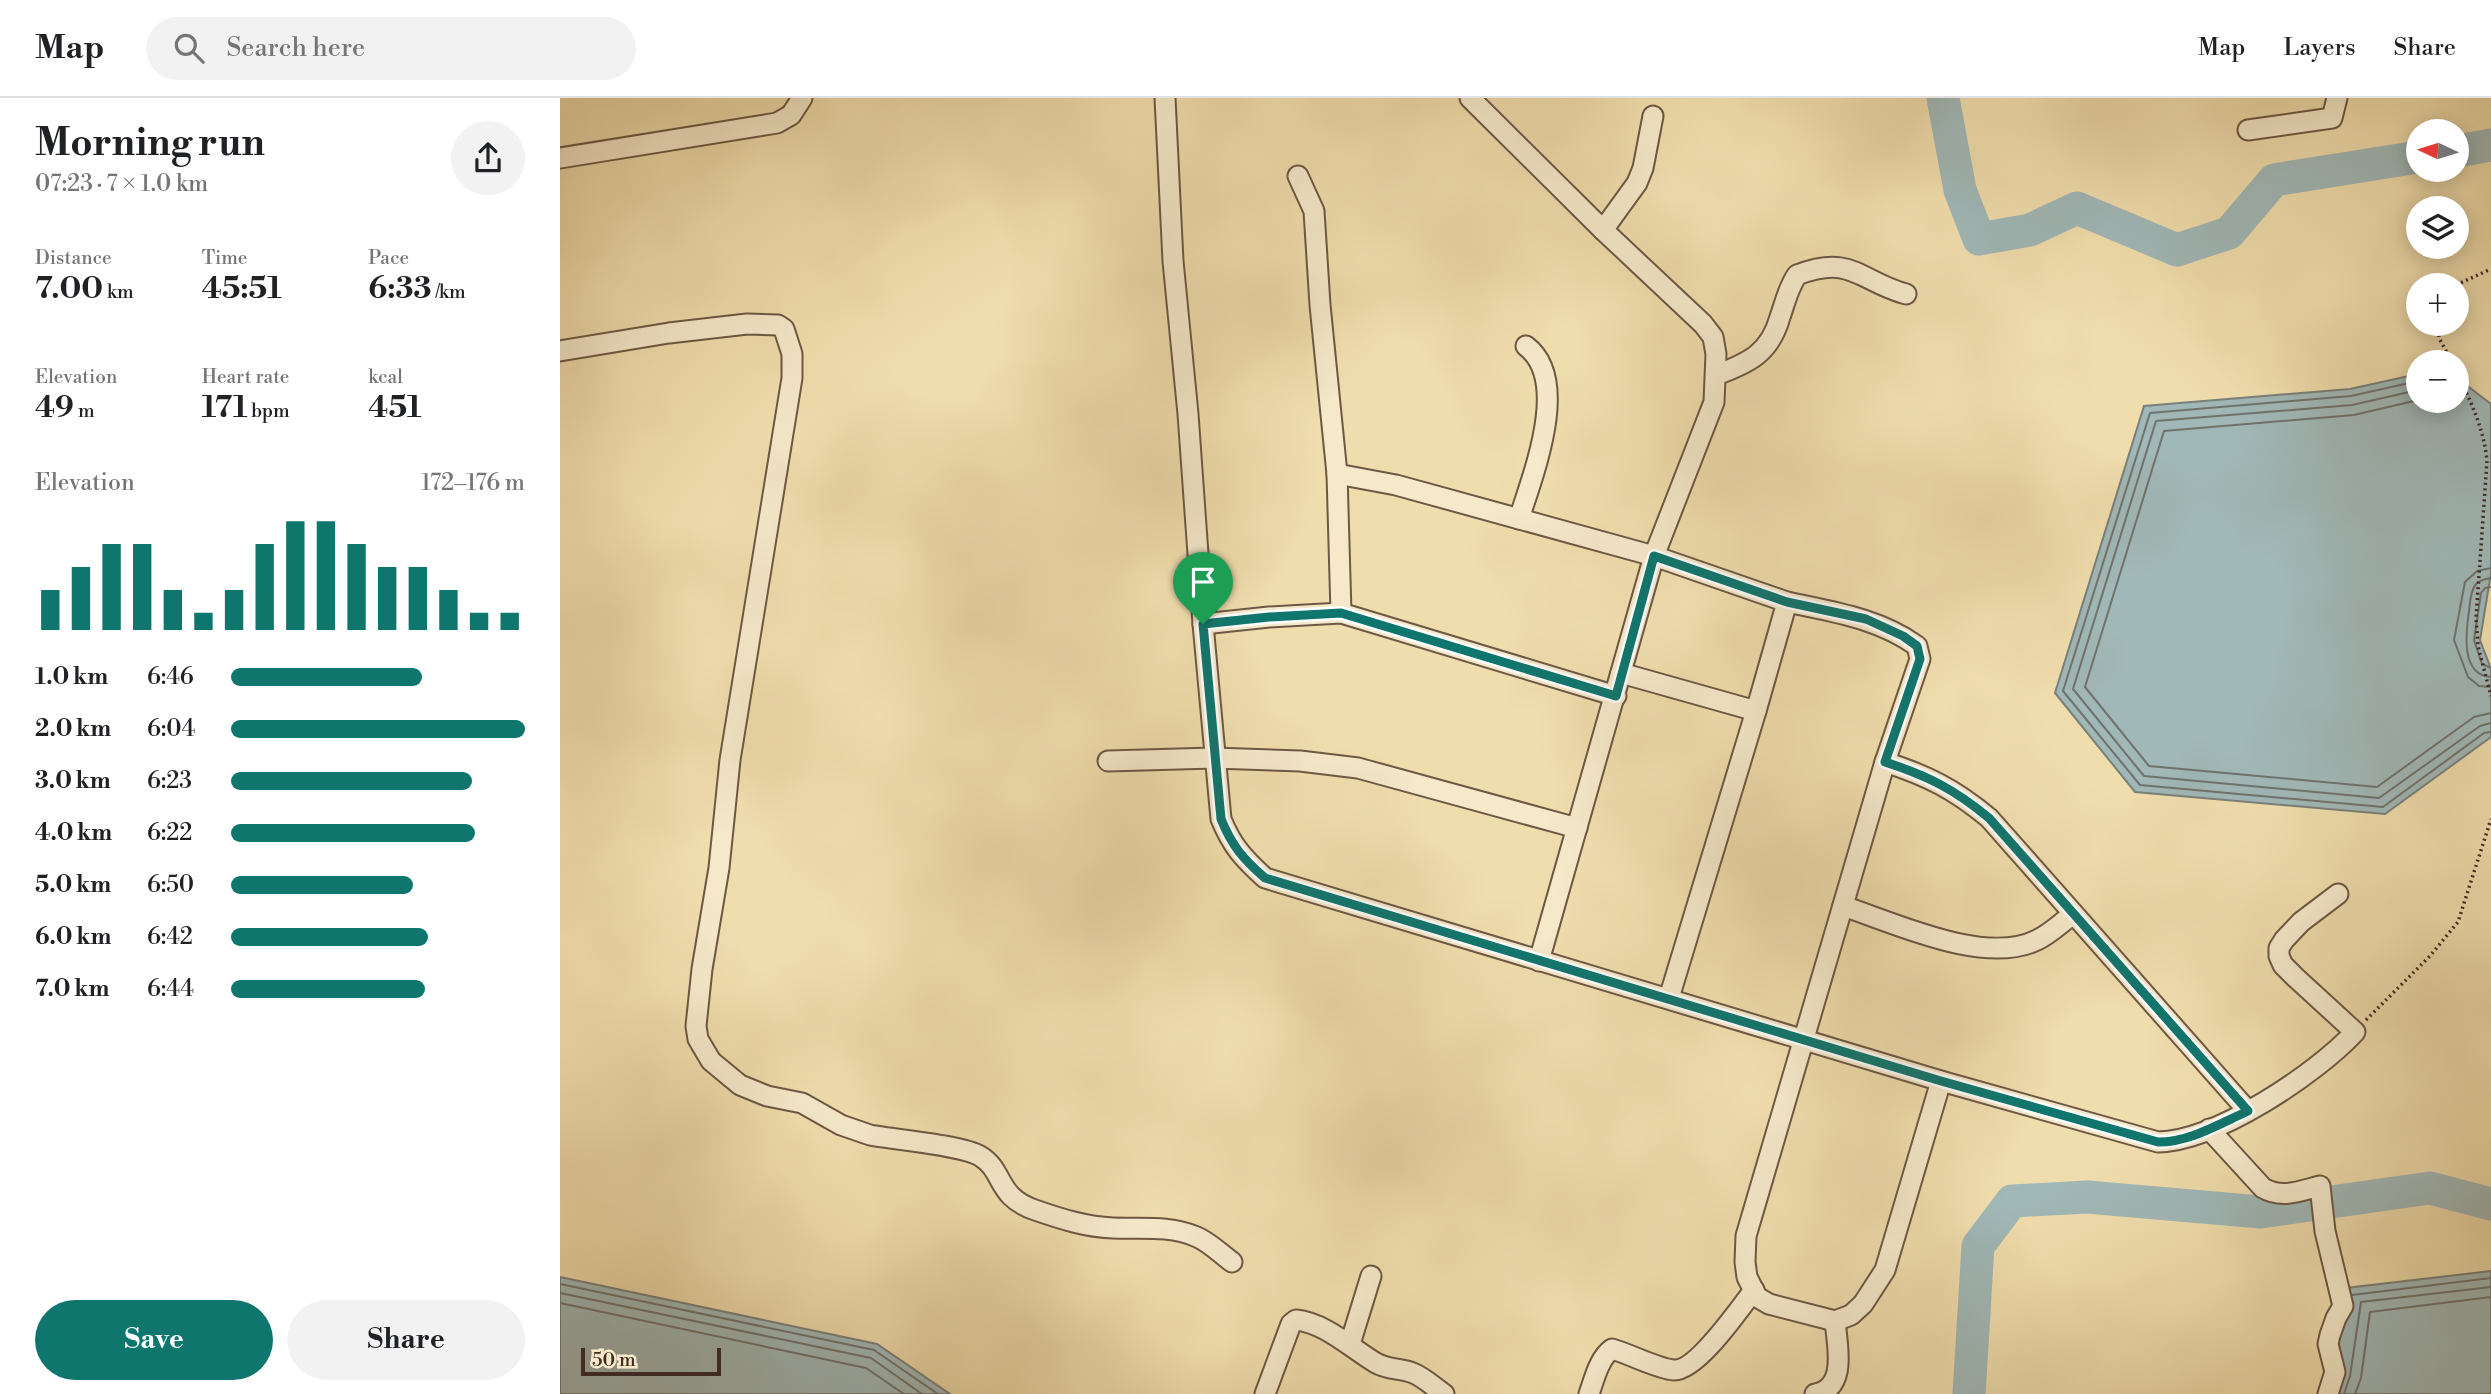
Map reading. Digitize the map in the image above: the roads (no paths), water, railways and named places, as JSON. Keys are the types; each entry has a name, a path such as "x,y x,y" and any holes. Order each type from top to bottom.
{"street":[{"path":"560,158 777,123 791,116 802,98"},
{"path":"1164,98 1173,261 1221,819 1231,844 1265,878 1941,1081 2158,1142 2173,1142 2248,1111 2292,1085 2340,1048 2355,1032 2295,977 2283,965 2279,956 2279,947 2301,922 2338,894"},
{"path":"1471,98 1603,230 1703,324 1713,337 1717,374 1714,402 1654,556 1539,961"},
{"path":"2248,130 2332,118 2337,98"},
{"path":"1603,230 1637,183 1643,168 1653,116"},
{"path":"1298,176 1314,211 1337,474 1341,613"},
{"path":"1717,374 1750,361 1757,355 1775,333 1793,281 1797,275 1811,269 1850,269 1887,289 1906,294"},
{"path":"560,351 669,333 760,323 779,325 784,329 792,354 788,406 730,760 719,868 702,970 696,1026 698,1039 711,1061 740,1085 766,1096 802,1103 848,1128 870,1135 978,1155 993,1169 1010,1197 1032,1209 1080,1224 1163,1229 1184,1233 1198,1237 1232,1262"},
{"path":"1519,519 1541,446 1546,412 1544,370 1536,353 1526,346"},
{"path":"1337,474 1396,485 1654,556 1787,602 1866,619 1903,636 1917,646 1920,659 1885,762 1746,1236 1747,1277 1757,1297 1769,1304 1835,1321 1851,1315 1863,1304 1885,1270 1941,1081"},
{"path":"1669,998 1787,602"},
{"path":"1203,624 1341,613 1616,696"},
{"path":"1621,674 1756,711"},
{"path":"1108,761 1214,758 1300,761 1357,768 1577,828"},
{"path":"1885,762 1925,775 1960,794 1989,818 2248,1111"},
{"path":"1843,906 1943,939 1983,949 2006,949 2037,941 2073,915"},
{"path":"2209,1129 2263,1188 2270,1192 2278,1195 2320,1186 2325,1231 2343,1306 2328,1343 2335,1371 2328,1394"},
{"path":"1350,1344 1371,1276"},
{"path":"1589,1394 1607,1352 1612,1349 1674,1370 1686,1368 1702,1354 1754,1290"},
{"path":"1265,1394 1291,1324 1296,1320 1306,1321 1350,1344 1377,1364 1411,1372 1444,1394"},
{"path":"1815,1394 1826,1392 1839,1367 1835,1321"}],"water":[{"path":"2406,377 2406,413 2469,413 2469,387 2491,404 2491,573 2480,640 2491,669 2491,737 2385,814 2135,792 2055,693 2144,406 2350,389"},
{"path":"2491,1271 2491,1394 2328,1394 2335,1374 2346,1288"},
{"path":"560,1277 877,1344 950,1394 560,1394"}],"waterway":[{"path":"1943,98 1960,190 1979,239 2030,230 2077,208 2177,250 2229,233 2274,180 2406,159"},
{"path":"2469,149 2491,145"},
{"path":"1969,1394 1978,1246 2012,1201 2087,1197 2261,1212 2430,1188 2491,1204"}]}
